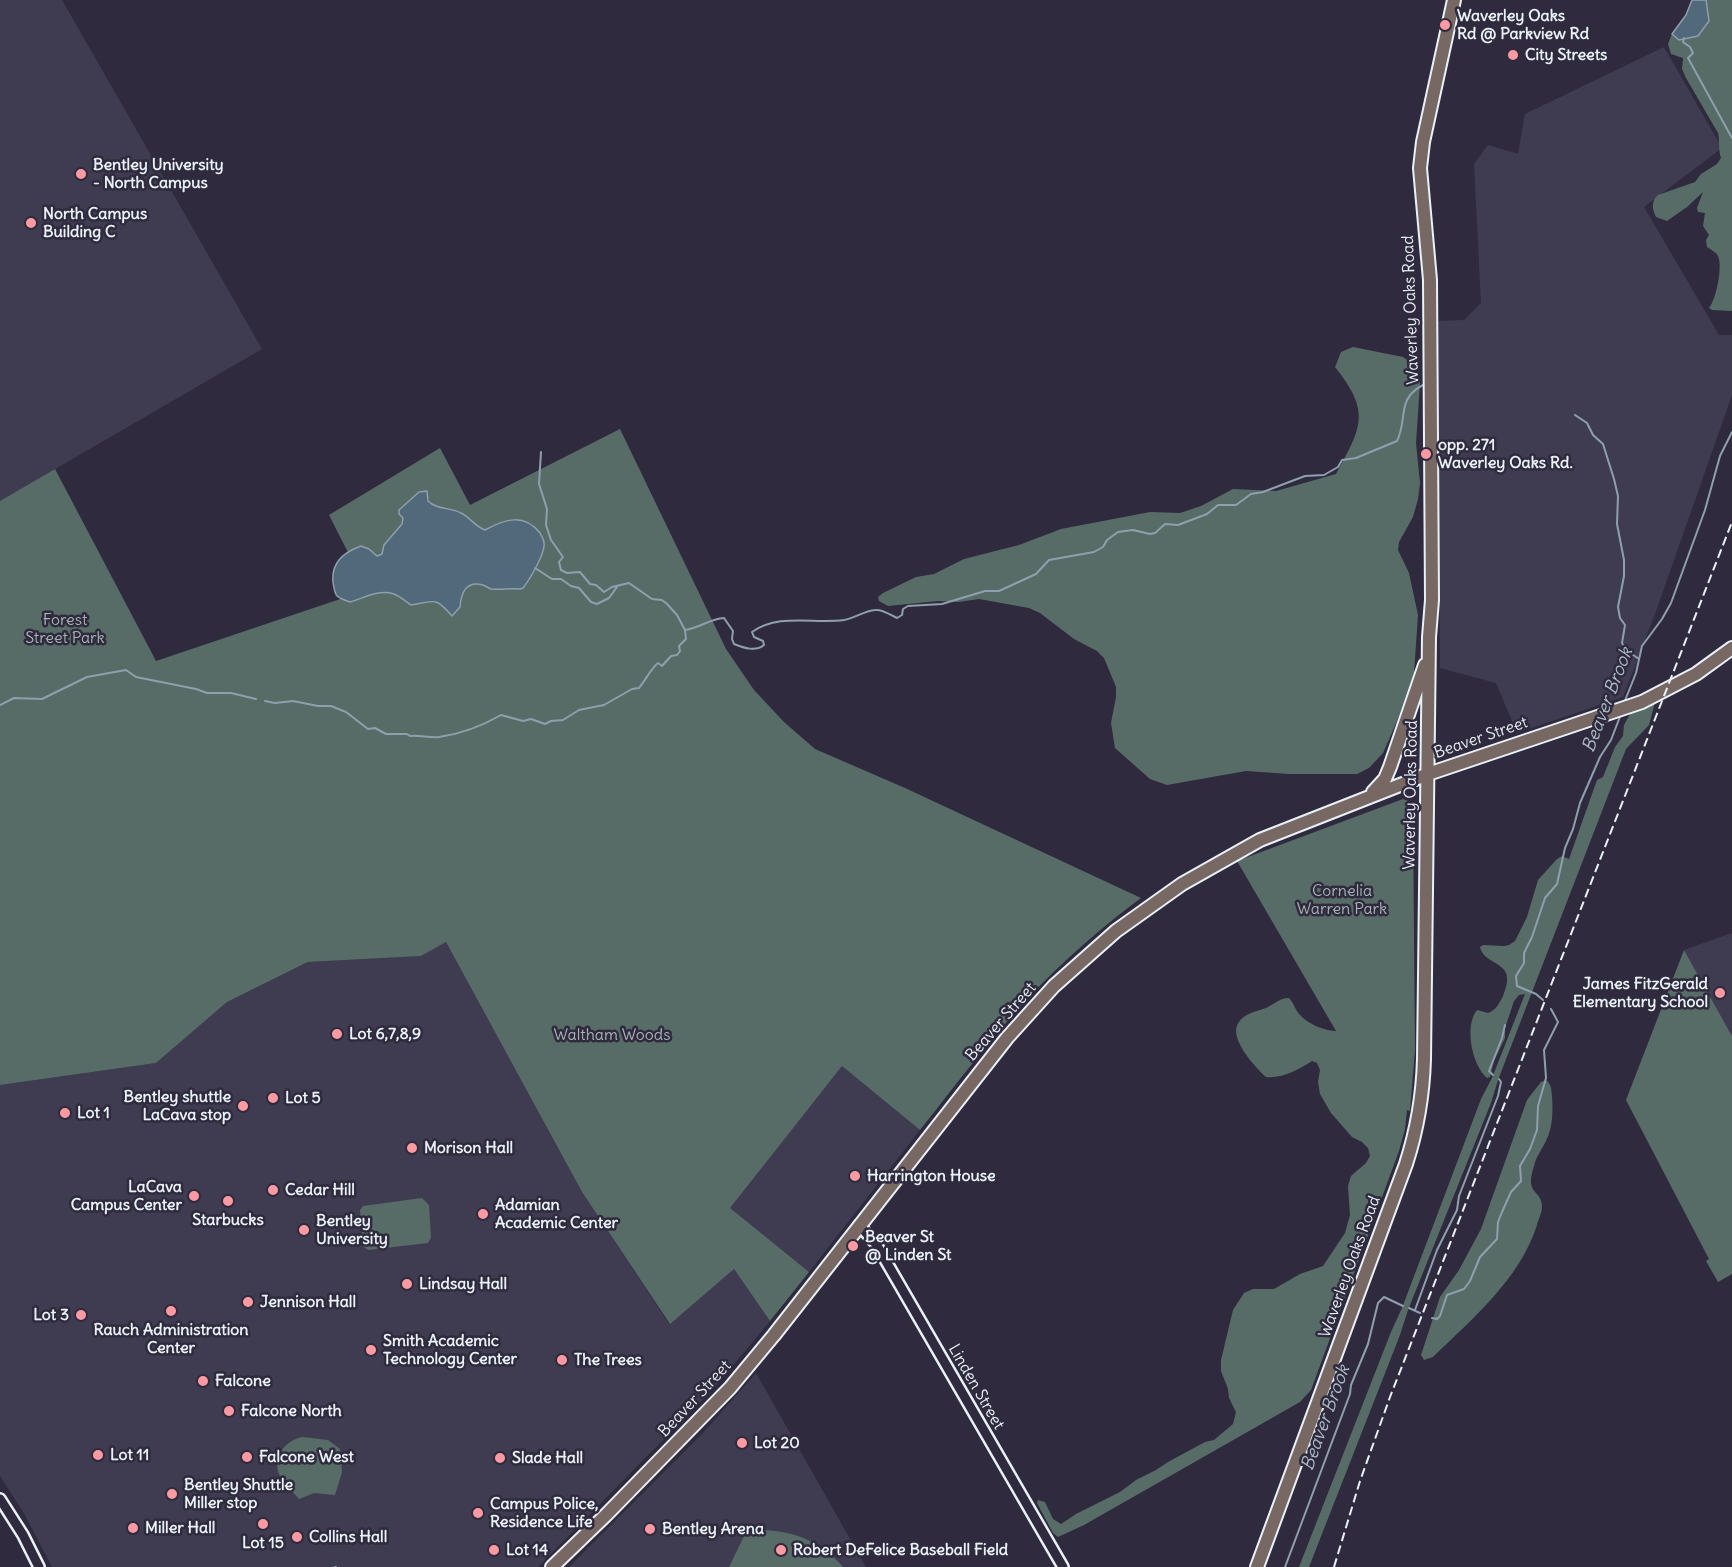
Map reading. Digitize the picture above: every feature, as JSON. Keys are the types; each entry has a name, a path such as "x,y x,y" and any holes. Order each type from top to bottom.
{"main road":[{"name":"Waverley Oaks Road","path":"1257,1567 1404,1170 1418,1120 1424,1059 1429,637 1432,600 1430,280 1421,201 1420,168 1423,142 1454,0"},
{"path":"1365,798 1381,784 1390,767 1423,673 1429,637"},
{"name":"Beaver Street","path":"552,1567 730,1388 1013,1031 1054,986 1096,947 1154,903 1230,855 1260,840 1428,774 1642,702 1715,663 1732,648"}],"street":[{"name":"Linden Street","path":"859,1225 876,1244 1063,1567"},
{"path":"0,1499 23,1535 39,1567"}],"shaded area":[{"name":"Bentley University - North Campus","path":"0,0 62,0 262,349 0,501"},
{"path":"1664,47 1722,148 1644,207 1719,335 1732,335 1732,395 1655,614 1623,697 1517,733 1496,683 1440,668 1438,321 1464,320 1481,303 1474,164 1488,145 1518,154 1525,114"},
{"name":"James FitzGerald Elementary School","path":"1732,933 1732,1036 1684,950"},
{"name":"Bentley University","path":"446,942 582,1192 669,1324 734,1269 770,1321 715,1387 538,1567 52,1567 25,1515 0,1476 0,1085 156,1063 227,1002 309,962 421,956"},
{"path":"842,1066 920,1130 809,1272 729,1208"},
{"path":"756,1373 866,1567 569,1567 702,1434"}],"green space":[{"path":"1706,0 1732,0 1732,311 1709,308 1716,291 1720,267 1717,255 1707,247 1706,240 1709,235 1703,226 1705,213 1698,212 1697,208 1703,192 1667,221 1656,217 1653,208 1653,202 1658,195 1695,182 1701,174 1717,164 1721,158 1718,133 1686,78 1682,69 1683,58 1671,54 1668,44 1672,34 1679,40 1701,33 1709,21"},
{"path":"1353,347 1403,357 1414,365 1420,383 1416,443 1420,483 1418,499 1413,517 1399,542 1398,550 1409,573 1418,615 1414,673 1383,753 1369,768 1357,774 1289,774 1246,771 1167,785 1150,779 1115,748 1111,723 1116,687 1104,658 1040,613 1029,608 979,599 888,606 879,601 878,597 883,593 916,577 934,574 964,559 1019,545 1061,529 1150,512 1180,513 1201,506 1233,489 1276,491 1336,474 1352,444 1359,420 1354,396 1335,367 1341,352"},
{"path":"620,429 726,649 754,690 784,722 815,749 905,788 1141,898 1084,944 1031,995 988,1044 920,1130 842,1066 730,1208 809,1272 770,1321 734,1269 670,1324 582,1192 446,942 421,956 308,962 227,1002 156,1063 0,1085 0,501 55,469 156,661 367,590 329,515 440,448 470,505"},
{"path":"1655,702 1649,725 1626,749 1491,1103 1309,1567 1299,1567 1402,1308 1481,1099 1492,1078 1525,994 1519,995 1514,1001 1505,1028 1505,1038 1494,1061 1490,1077 1487,1078 1477,1064 1474,1055 1470,1035 1471,1026 1477,1010 1488,1013 1497,1006 1507,984 1507,976 1504,970 1483,954 1480,947 1483,945 1504,946 1515,941 1527,917 1538,880 1557,859 1562,856 1569,859 1597,780 1603,777 1615,747 1623,736 1624,725 1631,712"},
{"name":"Cornelia Warren Park","path":"1403,799 1412,805 1413,820 1415,1050 1410,1111 1407,1110 1399,1151 1311,1390 1300,1402 1084,1525 1058,1537 1053,1533 1037,1503 1038,1500 1045,1502 1053,1519 1061,1524 1120,1492 1168,1462 1205,1442 1214,1440 1233,1424 1236,1412 1221,1371 1221,1360 1233,1310 1244,1293 1253,1289 1274,1289 1300,1274 1323,1266 1345,1233 1350,1215 1348,1186 1351,1176 1366,1163 1370,1156 1368,1148 1352,1137 1331,1113 1320,1094 1318,1082 1320,1070 1317,1063 1312,1061 1284,1075 1266,1077 1239,1043 1236,1028 1244,1017 1282,999 1289,998 1298,1013 1307,1021 1336,1031 1237,861"},
{"path":"1684,950 1732,1036 1732,1274 1718,1282 1706,1261 1709,1259 1626,1100"},
{"path":"1546,1080 1551,1089 1552,1119 1548,1136 1536,1159 1531,1176 1532,1187 1542,1207 1529,1245 1507,1280 1479,1313 1433,1357 1424,1360 1421,1355 1440,1297 1459,1270 1481,1229 1527,1100 1541,1082"},
{"path":"422,1198 429,1205 431,1238 428,1243 368,1250 363,1246 360,1210 363,1206"},
{"path":"303,1437 328,1440 340,1449 342,1472 335,1495 314,1493 299,1499 280,1476 277,1463 281,1451 291,1442"},
{"name":"Robert DeFelice Baseball Field","path":"761,1530 796,1535 806,1539 826,1550 843,1567 729,1567 746,1532"}],"water":[{"path":"1692,0 1706,0 1709,21 1698,36 1679,40 1672,34 1686,15"},
{"path":"427,491 428,501 432,504 461,513 485,530 507,521 521,520 540,533 544,541 543,551 523,588 491,589 483,585 472,584 466,589 460,607 452,616 437,602 411,605 396,595 388,593 377,593 350,602 339,597 334,590 333,582 336,563 349,551 361,546 377,556 382,554 384,545 402,524 403,518 399,510 419,492"}],"waterway":[{"name":"Beaver Brook","path":"1684,38 1683,42 1690,47 1693,53 1688,58 1732,138"},
{"path":"265,701 275,703 293,701 331,706 346,712 368,729 375,728 386,734 410,736 435,737 455,734 501,715 523,721 531,719 545,724 563,720 579,710 604,705 632,689 639,688 658,663 662,666 671,656 677,655 680,651 679,646 686,639 685,630 714,620 724,618 733,631 734,644 754,649 764,645 763,641 754,637 752,632 773,623 796,620 844,620 875,610 884,611 897,618 908,606 942,604 985,591 999,591 1036,574 1049,560 1094,552 1103,547 1107,540 1118,532 1133,530 1155,533 1165,524 1178,525 1207,514 1218,505 1236,505 1251,494 1263,492 1305,476 1324,475 1338,467 1342,460 1356,458 1397,441 1406,403 1409,397 1423,385"},
{"path":"1575,415 1587,423 1593,435 1603,444 1614,479 1618,496 1617,524 1624,560 1624,576 1618,607 1620,618 1625,625 1622,643 1626,650 1639,659"},
{"name":"Beaver Brook","path":"1624,703 1636,673 1642,646 1671,603 1705,510 1720,456 1732,432"},
{"path":"541,452 539,484 547,509 546,525 551,540 563,557 559,562 561,570 567,573 580,572 590,584 596,585 604,592 612,587 629,583 652,599 662,600 667,604 677,615 685,630"},
{"path":"535,568 552,579 561,579 579,588 591,602 597,604 609,598 617,587"},
{"path":"0,705 14,698 42,699 87,677 126,670 136,677 207,693 231,693 256,699"},
{"name":"Beaver Brook","path":"1543,1000 1536,994 1517,986 1516,976 1524,963 1524,953 1545,898 1557,884 1565,848 1580,803 1621,714"},
{"name":"Beaver Brook","path":"1432,1318 1437,1319 1440,1316 1447,1295 1464,1289 1470,1281 1480,1257 1497,1239 1498,1222 1502,1212 1511,1192 1521,1181 1520,1166 1537,1130 1538,1106 1546,1078 1544,1050 1558,1022 1551,1009"},
{"path":"1493,1075 1489,1071 1505,1025"},
{"path":"1415,1310 1437,1250 1457,1210 1459,1196 1498,1096 1501,1082 1499,1079"},
{"name":"Beaver Brook","path":"1285,1567 1368,1344 1378,1303 1384,1297 1403,1306"},
{"name":"Beaver Brook","path":"1409,1308 1420,1313"}],"railway":[{"path":"1334,1567 1360,1481 1390,1397 1732,522"}],"place":[{"name":"Waverley Oaks Rd @ Parkview Rd","path":"1445,25"},
{"name":"City Streets","path":"1513,55"},
{"name":"Bentley University - North Campus","path":"81,174"},
{"name":"North Campus Building C","path":"31,223"},
{"name":"opp. 271 Waverley Oaks Rd.","path":"1426,454"},
{"name":"James FitzGerald Elementary School","path":"1720,993"},
{"name":"Lot 6,7,8,9","path":"337,1034"},
{"name":"Lot 5","path":"273,1098"},
{"name":"Bentley shuttle LaCava stop","path":"243,1106"},
{"name":"Lot 1","path":"65,1113"},
{"name":"Morison Hall","path":"412,1148"},
{"name":"Harrington House","path":"855,1176"},
{"name":"Cedar Hill","path":"273,1190"},
{"name":"LaCava Campus Center","path":"194,1196"},
{"name":"Starbucks","path":"228,1201"},
{"name":"Adamian Academic Center","path":"483,1214"},
{"name":"Bentley University","path":"304,1230"},
{"name":"Beaver St @ Linden St","path":"853,1246"},
{"name":"Lindsay Hall","path":"407,1284"},
{"name":"Jennison Hall","path":"248,1302"},
{"name":"Rauch Administration Center","path":"171,1311"},
{"name":"Lot 3","path":"81,1315"},
{"name":"Smith Academic Technology Center","path":"371,1350"},
{"name":"The Trees","path":"562,1360"},
{"name":"Falcone","path":"203,1381"},
{"name":"Falcone North","path":"229,1411"},
{"name":"Lot 20","path":"742,1443"},
{"name":"Lot 11","path":"98,1455"},
{"name":"Falcone West","path":"247,1457"},
{"name":"Slade Hall","path":"500,1458"},
{"name":"Bentley Shuttle Miller stop","path":"172,1494"},
{"name":"Campus Police, Residence Life","path":"478,1513"},
{"name":"Lot 15","path":"263,1524"},
{"name":"Miller Hall","path":"133,1528"},
{"name":"Bentley Arena","path":"650,1529"},
{"name":"Collins Hall","path":"297,1537"},
{"name":"Lot 14","path":"494,1550"},
{"name":"Robert DeFelice Baseball Field","path":"781,1550"}],"park label":[{"name":"Forest Street Park","path":"65,629"},
{"name":"Waltham Woods","path":"612,1035"}]}
